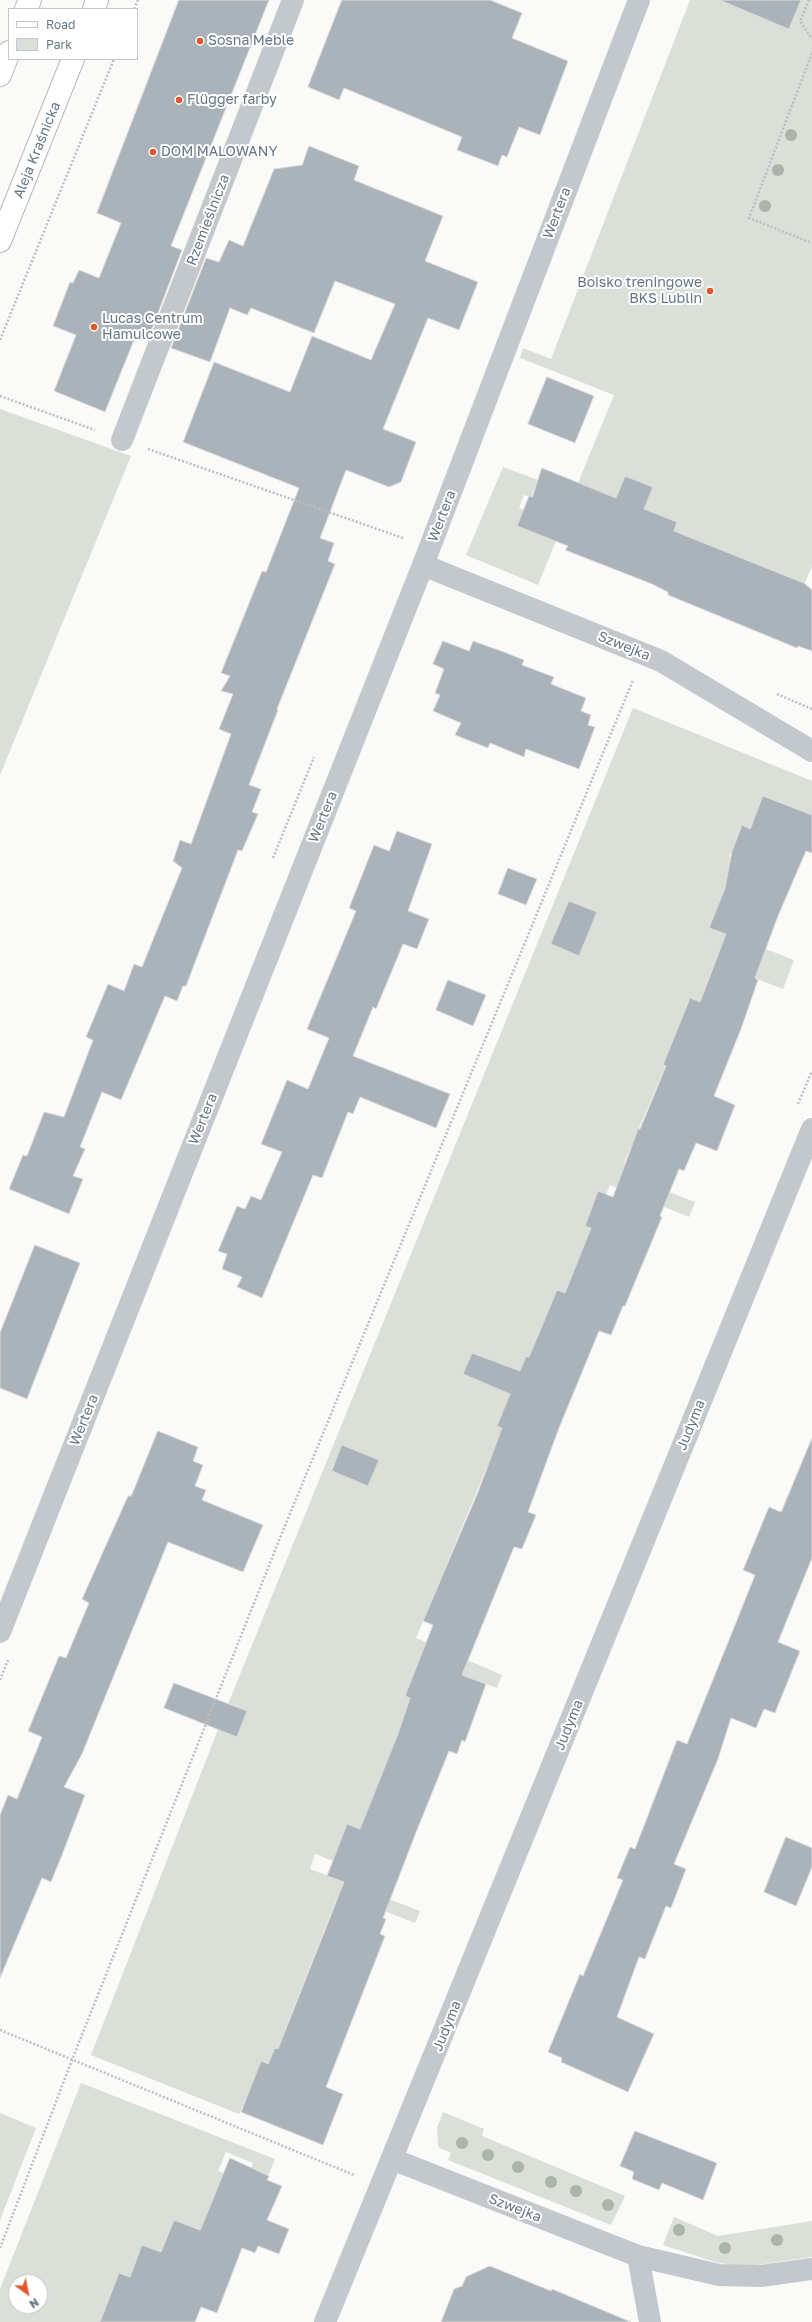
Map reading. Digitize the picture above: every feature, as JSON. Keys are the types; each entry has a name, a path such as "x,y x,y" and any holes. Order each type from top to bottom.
{"main road":[{"path":"0,75 8,55"},
{"name":"Aleja Kraśnicka","path":"0,241 74,60"}],"street":[{"name":"Rzemieślnicza","path":"122,440 293,0"},
{"name":"Wertera","path":"0,1632 423,565 639,0"},
{"name":"Szwejka","path":"423,565 662,661 812,751"},
{"name":"Judyma","path":"325,2322 812,1128"},
{"name":"Szwejka","path":"392,2159 638,2256 719,2275 761,2276 812,2269"},
{"path":"638,2256 650,2322"}],"path":[{"path":"809,0 800,21 812,39"},
{"path":"812,53 749,218 812,243"},
{"path":"0,340 114,60"},
{"path":"0,396 403,538"},
{"path":"0,2248 72,2060 277,1545 634,677"},
{"path":"775,693 812,709"},
{"path":"0,2030 355,2175"}],"green space":[{"path":"690,0 812,0 812,566 805,583 674,531 677,522 644,509 653,487 625,476 616,498 578,483 614,395 520,358 523,348 551,359"},
{"path":"0,409 131,456 0,775"},
{"path":"503,467 538,480 531,497 524,495 519,508 524,510 518,526 556,541 538,585 466,555"},
{"path":"633,708 812,781 812,815 763,796 750,829 741,826 729,857 736,860 709,927 794,960 783,989 734,970 711,972 700,1002 690,998 663,1065 665,1067 624,1163 642,1170 638,1180 695,1202 689,1217 610,1185 606,1194 598,1191 585,1225 592,1228 565,1293 557,1290 530,1358 526,1356 498,1426 503,1428 416,1638 502,1675 497,1688 420,1659 405,1696 412,1698 360,1829 333,1861 315,1854 310,1869 420,1911 415,1923 359,1901 356,1908 336,1900 284,2032 287,2033 280,2050 249,2092 239,2114 91,2055 226,1709"},
{"path":"81,2083 275,2159 268,2176 251,2169 253,2163 226,2152 218,2171 224,2173 213,2199 206,2232 174,2220 161,2252 142,2245 130,2277 119,2273 110,2322 0,2322 0,2289"},
{"path":"443,2112 484,2129 482,2136 625,2196 611,2225 448,2160 451,2153 438,2147 437,2128"},
{"path":"0,2113 36,2128 0,2220"},
{"path":"674,2217 718,2236 812,2221 812,2257 750,2266 715,2262 663,2245"}],"building":[{"path":"179,0 269,0 171,246 182,250 148,339 136,335 105,412 54,391 76,335 53,326 70,282 73,283 79,270 99,278 121,223 97,213"},
{"path":"342,0 490,0 522,13 512,38 568,61 540,135 519,127 507,157 502,155 498,166 457,150 462,137 344,88 339,100 308,87"},
{"path":"720,0 801,0 789,29"},
{"path":"309,146 359,166 354,180 443,216 425,261 478,282 459,330 428,318 383,429 416,442 401,482 389,487 346,470 320,538 334,543 328,561 335,564 277,709 278,710 249,785 261,789 252,812 258,814 242,851 238,850 186,986 183,986 177,1001 165,996 121,1100 102,1092 80,1147 85,1149 73,1176 83,1179 69,1214 9,1189 23,1155 27,1156 44,1112 64,1117 93,1040 86,1037 108,984 124,991 134,964 142,967 182,868 173,861 180,840 191,844 231,734 219,729 233,694 221,691 230,676 221,673 262,571 266,572 299,488 183,442 214,362 290,392 312,336 371,360 395,304 335,281 314,333 251,308 247,315 230,308 210,362 171,348 206,258 219,262 229,240 243,246 274,169 302,165"},
{"path":"547,377 594,396 575,443 528,424"},
{"path":"542,468 616,498 625,476 653,487 644,509 677,522 674,531 804,583 812,590 812,651 798,646 797,648 668,595 668,592 652,584 565,550 568,546 517,526 529,496 532,497"},
{"path":"443,641 469,651 473,641 504,652 524,660 522,665 554,677 551,684 586,698 581,711 591,715 588,725 595,727 579,769 526,749 524,757 490,743 488,748 455,735 461,723 433,711 440,695 435,693 444,669 433,664"},
{"path":"763,796 812,815 812,853 806,851 778,916 755,978 758,980 741,1029 714,1096 735,1105 717,1151 696,1143 684,1171 679,1169 660,1216 662,1217 625,1306 623,1306 611,1335 599,1331 559,1428 528,1512 536,1515 522,1549 514,1547 462,1675 486,1684 465,1742 462,1740 457,1754 449,1751 415,1835 383,1918 386,1919 380,1934 385,1936 326,2087 343,2094 323,2145 241,2112 261,2061 268,2064 275,2048 278,2049 344,1882 327,1876 347,1824 360,1829 399,1731 410,1698 405,1696 433,1625 423,1621 478,1492 502,1428 497,1426 510,1394 463,1374 472,1353 520,1371 526,1356 529,1357 557,1290 565,1293 591,1228 585,1226 598,1191 613,1197 638,1129 640,1129 666,1066 663,1065 690,998 700,1002 726,934 709,928 725,888 732,851 742,825 750,829"},
{"path":"397,831 432,844 408,911 429,919 417,949 403,944 376,1009 373,1007 353,1056 450,1094 436,1128 360,1097 353,1114 348,1112 322,1178 313,1175 262,1298 237,1287 242,1277 222,1269 227,1254 218,1251 237,1206 245,1209 251,1196 261,1200 282,1152 261,1144 287,1080 308,1089 329,1038 307,1029 356,911 349,908 374,845 389,851"},
{"path":"508,868 537,879 526,905 498,894"},
{"path":"569,901 597,912 579,956 551,944"},
{"path":"448,980 486,995 473,1026 436,1010"},
{"path":"35,1245 80,1263 27,1399 0,1388 0,1333"},
{"path":"158,1431 198,1447 193,1461 203,1465 195,1486 206,1490 202,1500 263,1525 243,1572 168,1542 82,1754 64,1787 85,1795 62,1855 51,1882 42,1878 0,1978 0,1815 8,1795 17,1799 42,1737 28,1731 59,1656 66,1658 89,1603 82,1599 128,1496 131,1496"},
{"path":"812,1438 812,1558 778,1642 800,1651 775,1713 764,1709 756,1728 731,1718 718,1759 674,1864 686,1869 671,1908 666,1906 645,1959 639,1957 617,2017 654,2034 628,2092 561,2062 562,2058 548,2052 580,1974 583,1976 623,1880 617,1878 630,1847 635,1849 677,1740 687,1744 755,1575 743,1570 769,1507 781,1512"},
{"path":"342,1445 379,1460 368,1486 332,1471"},
{"path":"174,1683 247,1711 237,1737 164,1708"},
{"path":"786,1837 812,1848 812,1867 796,1906 764,1892"},
{"path":"635,2131 717,2163 703,2200 662,2183 659,2190 632,2179 634,2172 620,2166"},
{"path":"230,2158 269,2176 267,2180 282,2186 267,2220 289,2229 279,2254 258,2246 255,2253 242,2248 217,2313 201,2307 195,2322 100,2322 119,2273 130,2277 142,2245 161,2252 174,2220 200,2230"},
{"path":"490,2266 551,2291 552,2289 631,2322 441,2322 454,2289 462,2286 466,2277"}],"place":[{"name":"Sosna Meble","path":"200,41"},
{"name":"Flügger farby","path":"179,100"},
{"name":"DOM MALOWANY","path":"153,152"},
{"name":"Boisko treningowe BKS Lublin","path":"710,291"},
{"name":"Lucas Centrum Hamulcowe","path":"94,327"}]}
